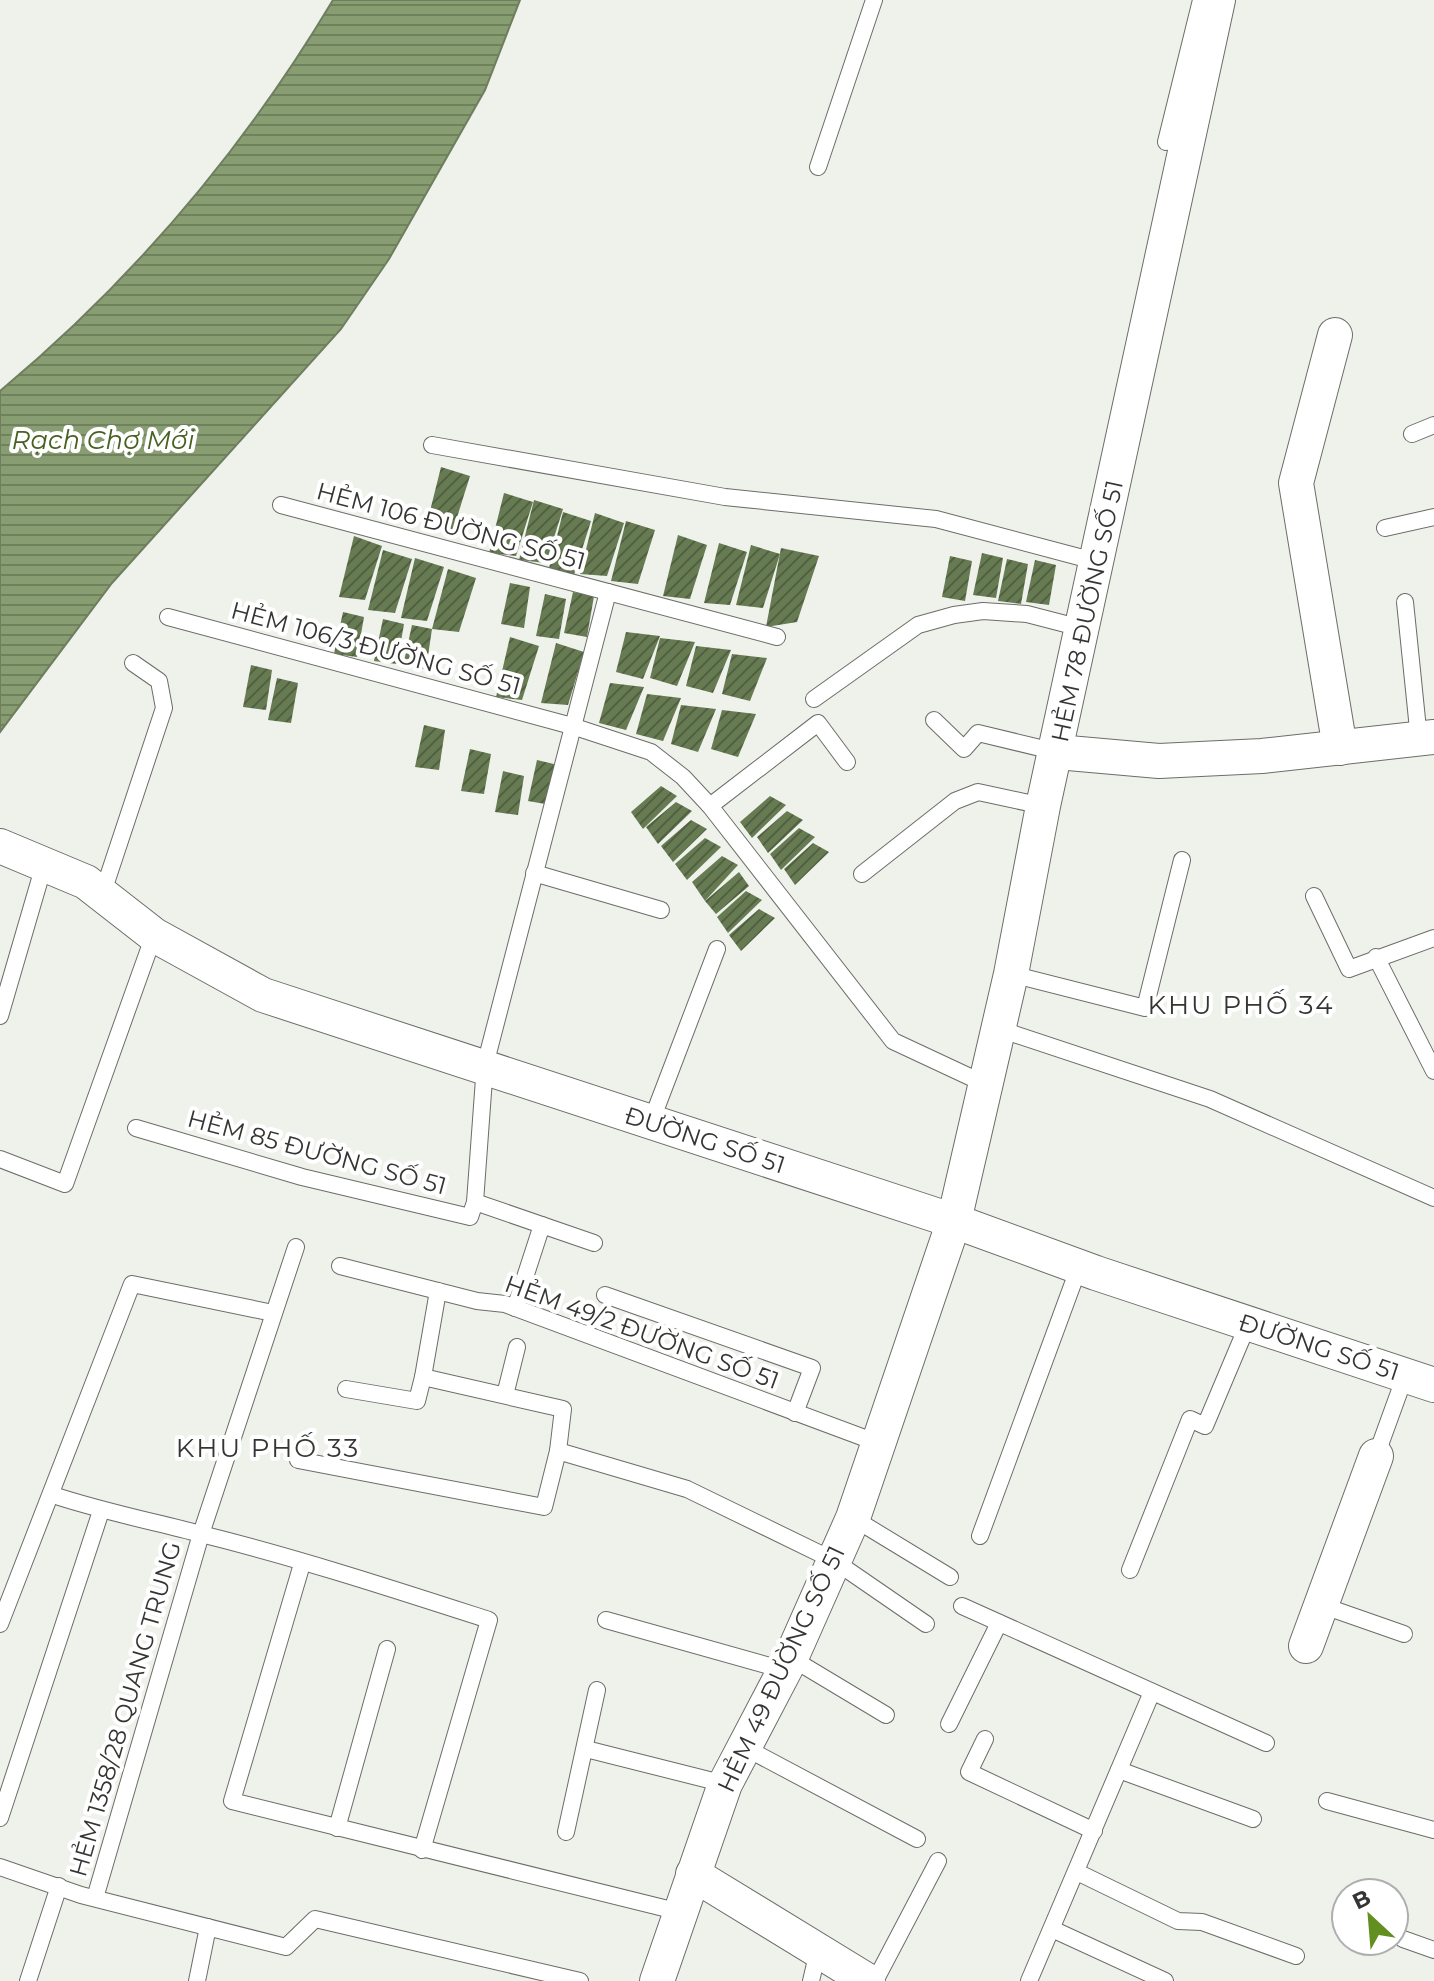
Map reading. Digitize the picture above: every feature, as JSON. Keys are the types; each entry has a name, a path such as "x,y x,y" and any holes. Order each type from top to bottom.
{"street":[{"name":"HẺM 78 ĐƯỜNG SỐ 51","path":"954,1221 996,1028 1011,974 1043,806 1218,0"},
{"path":"1335,335 1296,483 1340,748"},
{"path":"1057,752 1159,761 1340,748 1426,738"},
{"name":"ĐƯỜNG SỐ 51","path":"0,846 86,882 154,935 263,995 485,1065 954,1221 1079,1267 1420,1380"},
{"name":"HẺM 49 ĐƯỜNG SỐ 51","path":"657,1981 725,1784 742,1746 788,1664 853,1518 954,1221"},
{"path":"1306,1646 1376,1456"},
{"path":"693,1874 814,1966 868,1981"}],"lane":[{"path":"818,167 874,0"},
{"path":"1166,142 1201,0"},
{"path":"1412,434 1434,425"},
{"path":"432,445 725,497 936,519 1098,562"},
{"name":"HẺM 106 ĐƯỜNG SỐ 51","path":"281,505 777,637"},
{"path":"1385,528 1434,517"},
{"name":"HẺM 106 ĐƯỜNG SỐ 51","path":"485,1065 608,592"},
{"path":"1405,602 1426,738"},
{"path":"814,699 918,625 954,615 983,611 1027,614 1081,628"},
{"name":"HẺM 106/3 ĐƯỜNG SỐ 51","path":"168,617 572,726 651,752 683,777 710,806 893,1041 985,1084"},
{"path":"102,895 164,708 159,681 133,663"},
{"path":"934,720 964,749 978,733 1057,752"},
{"path":"710,806 818,723 847,762"},
{"path":"862,874 955,801 978,792 1043,806"},
{"path":"1011,974 1145,1008 1182,860"},
{"path":"0,1016 44,865"},
{"path":"534,873 661,910"},
{"path":"1314,896 1349,969 1434,938"},
{"path":"0,1159 65,1184 154,935"},
{"path":"651,1122 717,949"},
{"path":"1376,957 1434,1071"},
{"path":"996,1028 1210,1099 1434,1198"},
{"name":"HẺM 85 ĐƯỜNG SỐ 51","path":"136,1128 302,1177 470,1217 475,1202 485,1065"},
{"name":"HẺM 85 ĐƯỜNG SỐ 51","path":"475,1202 594,1243"},
{"path":"515,1308 542,1225"},
{"name":"HẺM 1358/28 QUANG TRUNG","path":"95,1898 201,1534 296,1247"},
{"name":"HẺM 49/2 ĐƯỜNG SỐ 51","path":"340,1266 515,1308 878,1443"},
{"path":"980,1536 1079,1267"},
{"path":"0,1624 53,1495 132,1284 273,1313"},
{"path":"346,1389 417,1401 438,1291"},
{"path":"605,1295 812,1368 795,1413"},
{"path":"1130,1570 1190,1419 1205,1426 1248,1324"},
{"path":"505,1395 517,1347"},
{"path":"298,1460 544,1507 558,1451 563,1409 423,1377"},
{"path":"1376,1456 1420,1380"},
{"path":"558,1451 687,1489 833,1560 926,1624"},
{"path":"53,1495 101,1511 201,1534"},
{"path":"0,1818 101,1511"},
{"path":"853,1518 950,1577"},
{"name":"HẺM 1358/28 QUANG TRUNG","path":"201,1534 489,1620 422,1850"},
{"path":"302,1564 232,1801 680,1912"},
{"path":"1321,1605 1404,1634"},
{"path":"962,1606 1266,1743"},
{"path":"606,1620 788,1664 886,1715"},
{"path":"949,1724 999,1623"},
{"path":"337,1828 387,1649"},
{"path":"566,1832 597,1690"},
{"path":"1029,1981 1152,1692"},
{"path":"985,1739 969,1772 1094,1831"},
{"path":"742,1746 917,1839"},
{"path":"586,1749 725,1784"},
{"path":"1119,1770 1253,1819"},
{"path":"1327,1801 1434,1830"},
{"path":"875,1981 938,1861"},
{"name":"HẺM 1358/28 QUANG TRUNG","path":"0,1867 95,1898 286,1947 315,1919 580,1981"},
{"path":"1077,1872 1178,1921 1202,1922 1296,1956"},
{"name":"HẺM 1358/28 QUANG TRUNG","path":"28,1981 59,1886"},
{"path":"197,1981 208,1927"},
{"path":"1052,1929 1165,1981"},
{"path":"1410,1941 1434,1950"}],"water":[{"name":"Rạch Chợ Mới","path":"333,0 520,0 485,90 389,259 341,329 112,583 0,732 0,391 96,304 183,210 262,108"}],"building":[{"path":"441,467 470,476 453,530 426,527"},
{"path":"504,493 533,502 516,556 489,553"},
{"path":"534,500 563,509 546,563 519,560"},
{"path":"563,512 591,521 574,575 548,572"},
{"path":"595,513 624,523 607,576 580,574"},
{"path":"626,521 655,530 638,584 611,581"},
{"path":"678,535 707,545 690,599 663,596"},
{"path":"354,536 382,546 365,600 339,597"},
{"path":"719,543 747,552 730,605 704,603"},
{"path":"751,545 780,554 763,608 736,605"},
{"path":"781,548 819,556 797,622 766,627"},
{"path":"383,550 412,559 395,613 368,610"},
{"path":"982,553 1003,558 996,598 973,595"},
{"path":"950,556 972,561 965,601 942,597"},
{"path":"415,558 444,567 427,621 401,618"},
{"path":"1007,559 1028,564 1021,604 998,601"},
{"path":"1035,560 1056,565 1049,605 1026,602"},
{"path":"448,569 476,578 459,632 432,629"},
{"path":"510,583 530,587 524,628 501,624"},
{"path":"573,592 594,596 587,637 564,633"},
{"path":"545,594 566,599 559,639 536,636"},
{"path":"343,612 364,617 357,657 334,654"},
{"path":"383,619 404,624 397,664 374,661"},
{"path":"412,625 432,629 426,669 403,666"},
{"path":"626,632 660,636 643,679 616,672"},
{"path":"510,637 539,646 522,700 496,697"},
{"path":"660,638 695,642 677,686 650,678"},
{"path":"556,643 584,652 568,705 541,703"},
{"path":"696,646 731,650 713,693 686,686"},
{"path":"732,654 767,658 750,701 722,694"},
{"path":"251,665 272,670 266,710 243,707"},
{"path":"277,678 298,683 291,723 268,720"},
{"path":"610,683 644,687 626,730 599,723"},
{"path":"647,694 681,698 663,741 636,734"},
{"path":"681,705 716,709 698,752 671,744"},
{"path":"722,710 756,714 738,757 711,749"},
{"path":"424,725 445,730 439,770 415,767"},
{"path":"470,749 491,754 484,794 461,791"},
{"path":"537,760 558,765 551,805 528,801"},
{"path":"503,771 524,776 518,815 495,812"},
{"path":"661,786 677,796 643,829 631,812"},
{"path":"770,796 786,805 752,838 740,822"},
{"path":"676,802 692,811 658,844 646,827"},
{"path":"787,811 803,820 768,853 757,837"},
{"path":"691,820 707,829 673,862 661,846"},
{"path":"799,828 815,837 781,870 770,854"},
{"path":"705,838 721,847 687,880 675,864"},
{"path":"813,843 829,852 795,885 784,869"},
{"path":"722,856 738,865 705,901 692,882"},
{"path":"739,872 749,886 716,914 705,901"},
{"path":"746,891 762,900 728,933 717,917"},
{"path":"759,909 775,918 741,951 729,935"}],"district":[{"name":"KHU PHỐ 34","path":"1241,1005"},
{"name":"KHU PHỐ 33","path":"268,1448"}]}
